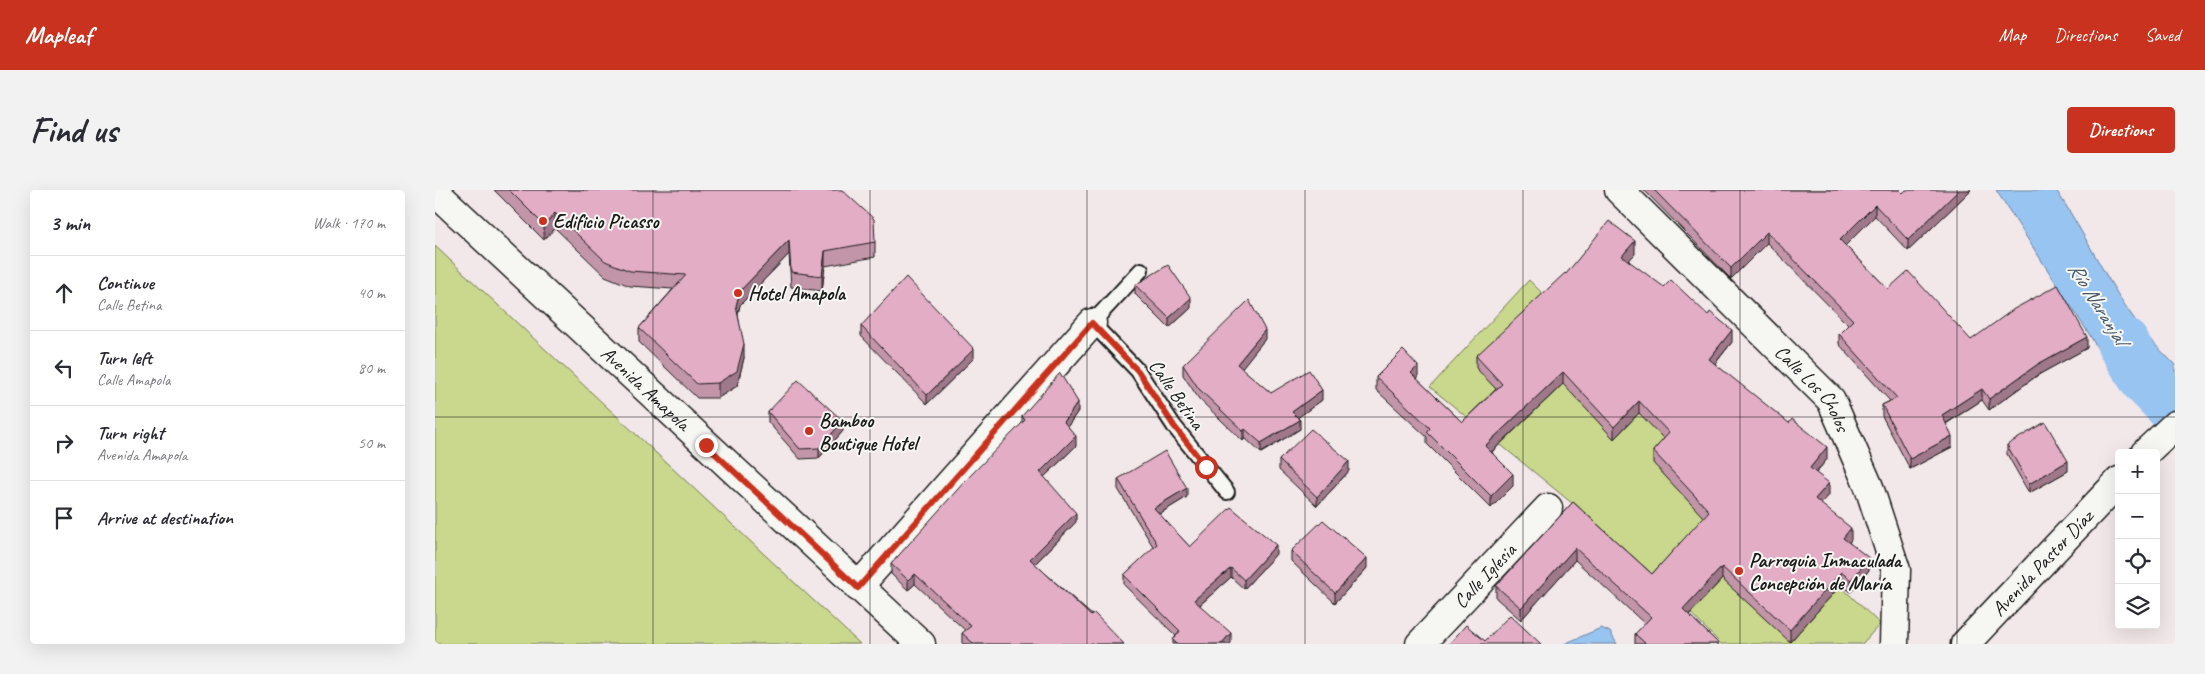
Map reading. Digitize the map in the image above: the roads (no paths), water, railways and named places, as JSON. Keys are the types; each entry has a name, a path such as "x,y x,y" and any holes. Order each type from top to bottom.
{"street":[{"name":"Calle Los Cholos","path":"1619,190 1831,400 1869,487 1896,570 1894,644"},
{"name":"Avenida Amapola","path":"435,192 858,588 921,644"},
{"path":"858,588 1092,323"},
{"path":"2148,449 2175,425"},
{"name":"Avenida Pastor Díaz","path":"1965,644 2115,484"},
{"name":"Calle Iglesia","path":"1420,644 1547,508"}],"lane":[{"path":"1092,323 1141,270"},
{"name":"Calle Betina","path":"1092,323 1138,371 1174,426 1227,492"}],"water":[{"path":"1996,190 2056,190 2129,312 2149,338 2175,365 2175,388 2150,415 2126,396 2089,334"},
{"path":"1601,628 1610,632 1617,644 1564,644"}],"waterway":[{"name":"Río Naranjal","path":"2122,342 2145,379 2175,410"}],"place":[{"name":"Edificio Picasso","path":"543,221"},
{"name":"Hotel Amapola","path":"738,293"},
{"name":"Bamboo Boutique Hotel","path":"809,431"},
{"name":"Parroquia Inmaculada Concepción de María","path":"1739,571"}]}
